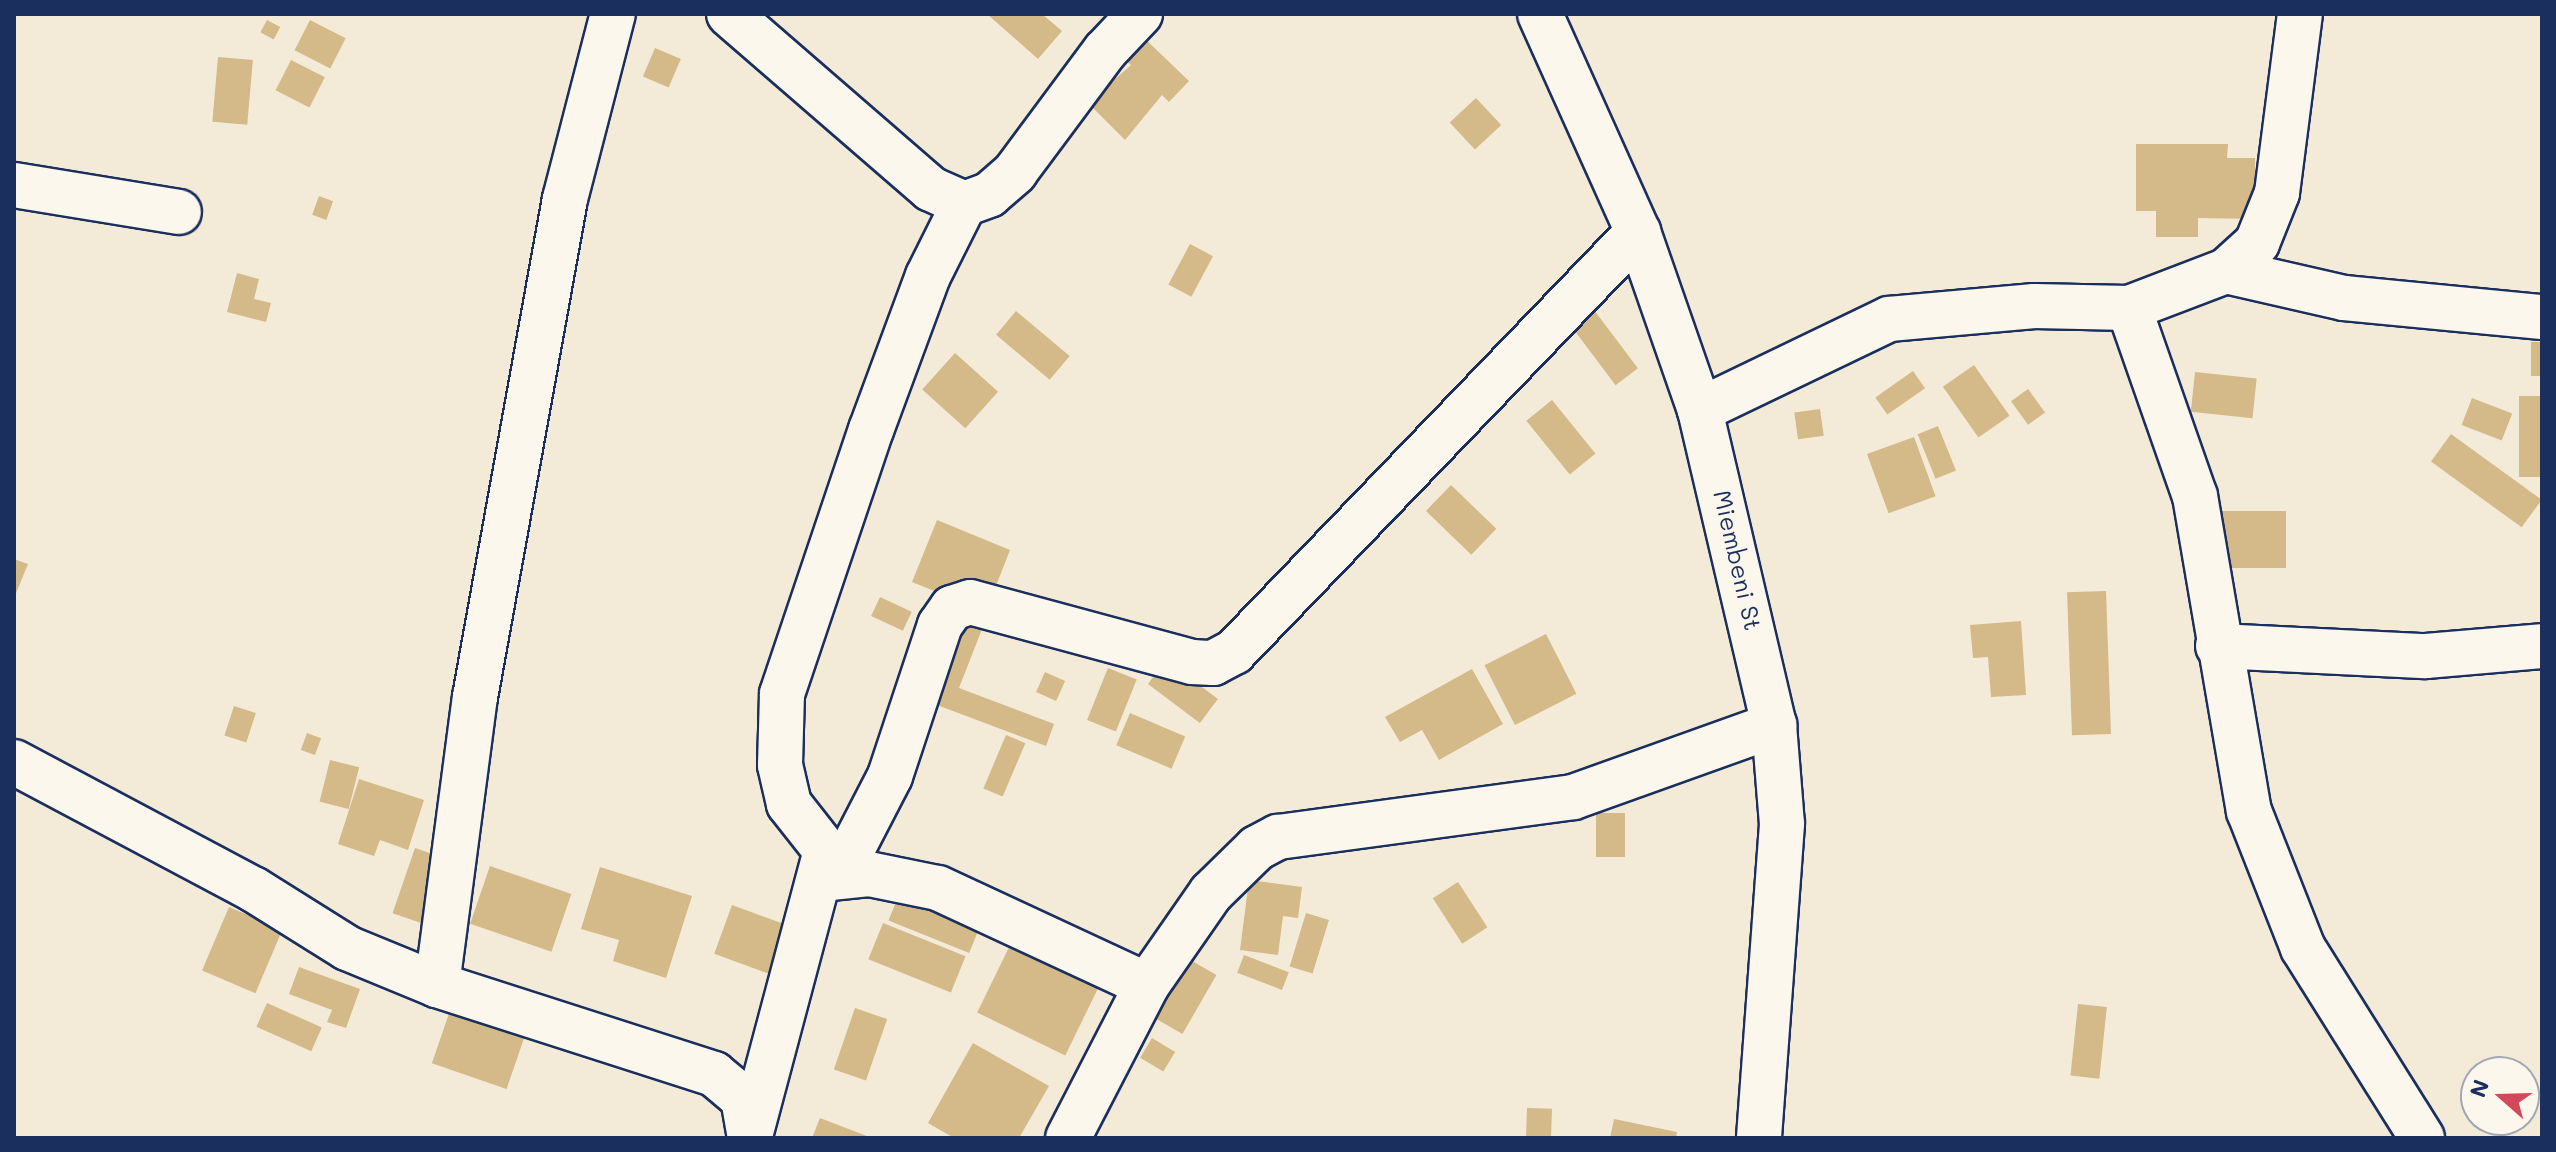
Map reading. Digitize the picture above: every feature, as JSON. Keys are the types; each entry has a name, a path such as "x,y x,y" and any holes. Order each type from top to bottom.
{"street":[{"path":"437,985 475,697 565,199 613,14"},
{"path":"729,14 931,189 964,204"},
{"path":"830,876 825,842 789,804 780,765 782,694 886,388 928,276 964,204 989,195 1015,172 1105,51 1140,14"},
{"name":"Miembeni St","path":"1540,14 1638,232 1700,410 1774,725 1782,824 1759,1138"},
{"path":"1700,410 1889,319 2034,306 2129,308 2226,271 2257,243 2277,193 2300,14"},
{"path":"14,185 179,212"},
{"path":"750,1137 830,876 890,776 940,625 952,608 970,602 1192,662 1213,663 1234,652 1638,232"},
{"path":"2226,271 2344,298 2542,317"},
{"path":"2129,308 2195,496 2218,646 2249,811 2303,948 2422,1138"},
{"path":"2218,646 2426,656 2542,646"},
{"path":"1068,1138 1147,985 1211,893 1234,867 1278,837 1573,797 1774,725"},
{"path":"16,767 253,889 347,948 437,985 714,1074 743,1098 750,1137"},
{"path":"830,876 901,877 938,888 1147,985"}],"building":[{"path":"987,14 1042,14 1062,31 1038,59"},
{"path":"267,20 280,27 274,39 260,32"},
{"path":"310,20 346,38 330,68 295,50"},
{"path":"1142,36 1189,81 1169,102 1162,95 1125,140 1088,103 1131,65 1122,57"},
{"path":"655,48 681,59 669,87 643,77"},
{"path":"218,57 253,60 247,125 212,122"},
{"path":"291,60 325,77 309,108 276,90"},
{"path":"1476,98 1501,125 1475,150 1450,123"},
{"path":"2136,144 2228,144 2227,158 2255,158 2255,219 2198,218 2198,237 2156,237 2156,211 2136,211"},
{"path":"319,196 333,201 326,220 312,215"},
{"path":"1190,244 1213,256 1191,297 1168,285"},
{"path":"237,273 259,279 254,299 271,303 266,322 227,312"},
{"path":"1594,310 1638,368 1616,385 1572,327"},
{"path":"1016,311 1070,356 1050,380 996,335"},
{"path":"2531,342 2542,342 2542,376 2531,376"},
{"path":"955,353 998,392 965,428 922,389"},
{"path":"1974,365 2010,416 1978,438 1943,387"},
{"path":"1913,371 1925,388 1887,415 1875,397"},
{"path":"2195,372 2257,378 2252,418 2191,412"},
{"path":"2028,389 2045,412 2028,425 2011,401"},
{"path":"2519,396 2542,396 2542,477 2519,477"},
{"path":"2472,398 2512,413 2502,440 2462,425"},
{"path":"1552,400 1595,454 1570,474 1526,421"},
{"path":"1820,409 1824,436 1798,439 1794,413"},
{"path":"1938,426 1956,471 1936,479 1918,434"},
{"path":"2451,434 2542,500 2522,527 2431,462"},
{"path":"1914,437 1936,496 1889,513 1867,454"},
{"path":"1451,485 1496,529 1471,555 1426,511"},
{"path":"2214,511 2286,511 2286,568 2214,568"},
{"path":"937,520 1010,550 990,601 949,597 912,582"},
{"path":"14,559 28,564 14,598"},
{"path":"2106,591 2111,734 2072,735 2067,592"},
{"path":"880,597 912,612 903,631 871,616"},
{"path":"962,615 984,624 959,688 1054,724 1046,746 929,702"},
{"path":"2021,621 2026,695 1991,697 1988,657 1973,658 1970,625"},
{"path":"1546,634 1576,694 1515,725 1485,665"},
{"path":"1166,660 1218,699 1200,723 1148,684"},
{"path":"1108,668 1137,680 1116,732 1087,720"},
{"path":"1472,669 1503,724 1439,760 1422,730 1400,742 1385,717"},
{"path":"1045,672 1065,681 1056,701 1036,692"},
{"path":"234,706 256,713 246,743 224,735"},
{"path":"1130,713 1185,736 1172,769 1116,745"},
{"path":"307,733 321,738 315,755 301,750"},
{"path":"1006,735 1025,743 1003,797 983,788"},
{"path":"330,760 359,767 349,809 320,802"},
{"path":"359,779 424,800 408,850 380,840 374,856 338,844"},
{"path":"1596,813 1625,813 1625,857 1596,857"},
{"path":"415,848 444,858 422,923 393,913"},
{"path":"490,866 571,894 551,952 470,924"},
{"path":"600,867 692,896 666,978 613,961 619,940 581,929"},
{"path":"1249,880 1302,887 1298,918 1283,916 1278,955 1240,950"},
{"path":"1458,882 1487,927 1462,944 1433,898"},
{"path":"902,887 983,920 969,953 889,920"},
{"path":"732,905 796,928 778,977 714,954"},
{"path":"229,907 282,930 255,993 202,971"},
{"path":"1306,913 1329,920 1313,974 1290,967"},
{"path":"883,923 966,956 951,993 868,959"},
{"path":"1014,937 1102,980 1065,1055 977,1012"},
{"path":"1244,955 1289,972 1282,990 1237,973"},
{"path":"1187,958 1216,975 1182,1034 1153,1017"},
{"path":"299,967 360,989 346,1028 327,1022 332,1010 289,994"},
{"path":"454,999 529,1025 507,1089 432,1063"},
{"path":"267,1003 322,1027 311,1051 256,1027"},
{"path":"2078,1004 2107,1007 2099,1079 2070,1076"},
{"path":"855,1008 887,1019 866,1081 834,1069"},
{"path":"1152,1038 1175,1052 1163,1072 1140,1058"},
{"path":"973,1043 1049,1086 1019,1138 954,1138 928,1123"},
{"path":"1527,1108 1552,1109 1551,1138 1526,1138"},
{"path":"820,1118 872,1138 812,1138"},
{"path":"1614,1119 1677,1132 1676,1138 1610,1138"}]}
